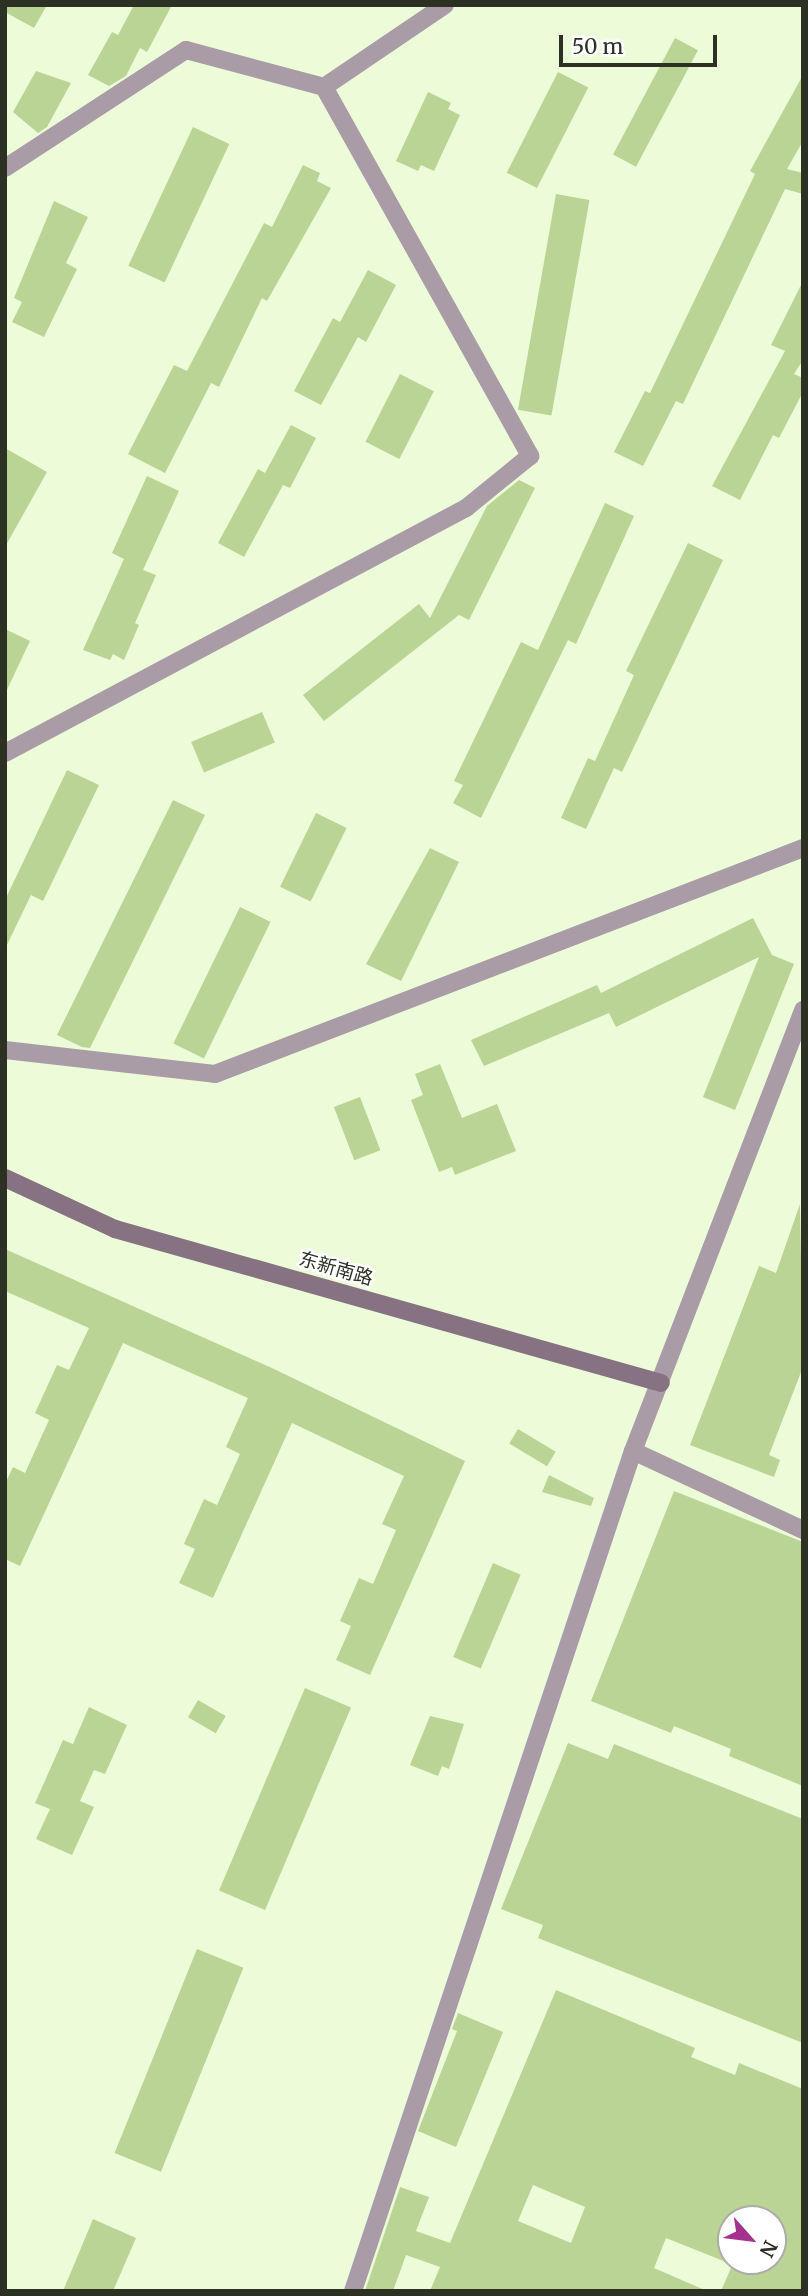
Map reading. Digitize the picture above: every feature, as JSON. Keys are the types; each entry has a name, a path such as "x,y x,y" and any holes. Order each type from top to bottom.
{"main road":[{"name":"东新南路","path":"5,1178 116,1229 661,1383"}],"street":[{"path":"324,87 445,5"},
{"path":"5,168 186,50 324,87 530,456 466,508 5,753"},
{"path":"5,1050 215,1074 803,848"},
{"path":"353,2291 633,1451 803,1010"},
{"path":"633,1451 803,1530"}],"building":[{"path":"5,5 47,5 34,28 5,12"},
{"path":"134,5 172,5 147,52 140,48 126,76 109,86 88,75 112,32 118,35"},
{"path":"675,38 698,50 636,167 613,155"},
{"path":"36,71 71,83 47,127 38,133 13,112"},
{"path":"558,72 588,87 537,188 507,173"},
{"path":"803,75 803,141 787,169 803,173 803,194 785,189 683,404 676,401 643,466 614,452 645,391 650,393 755,174 750,171"},
{"path":"428,92 451,103 448,109 460,115 434,171 421,165 418,171 396,161"},
{"path":"193,127 229,144 165,283 128,266"},
{"path":"303,165 320,173 317,181 331,188 267,301 262,298 219,387 211,383 165,473 128,454 174,365 187,371 264,223 272,227"},
{"path":"556,194 589,200 551,416 518,410"},
{"path":"54,201 88,217 66,263 77,269 44,337 12,322 22,302 14,298"},
{"path":"368,270 396,285 366,342 358,337 321,405 294,391 333,318 340,322"},
{"path":"803,281 803,360 794,374 803,378 803,392 779,438 773,435 740,500 712,486 785,351 771,345"},
{"path":"400,374 434,391 399,459 365,442"},
{"path":"291,425 316,438 290,488 283,485 244,557 218,543 258,469 265,473"},
{"path":"5,448 47,472 5,547"},
{"path":"147,476 179,491 143,570 156,575 135,623 139,625 124,660 113,654 110,660 83,650 124,559 112,553"},
{"path":"519,480 535,488 469,620 459,615 324,721 303,695 419,604 430,618 487,506"},
{"path":"605,503 634,516 576,644 568,640 481,818 453,803 463,785 454,781 521,642 538,650"},
{"path":"688,543 723,560 622,772 614,768 586,829 561,818 588,758 595,761 634,675 626,671"},
{"path":"5,629 30,641 5,694"},
{"path":"262,712 275,742 204,772 191,742"},
{"path":"67,770 99,785 43,901 31,895 5,949 5,900"},
{"path":"173,800 205,815 90,1048 82,1047 57,1035"},
{"path":"316,813 347,828 311,902 280,887"},
{"path":"430,848 459,862 401,981 366,964"},
{"path":"240,907 271,922 204,1059 173,1044"},
{"path":"753,918 772,955 794,964 735,1110 703,1097 759,957 616,1027 609,1013 484,1066 471,1040 597,985 601,993"},
{"path":"440,1064 462,1118 497,1104 516,1151 455,1175 452,1167 439,1172 411,1100 423,1095 415,1074"},
{"path":"360,1097 380,1150 354,1160 334,1107"},
{"path":"800,1204 803,1367 769,1455 780,1460 774,1477 690,1445 759,1266 776,1273"},
{"path":"5,1249 274,1369 465,1461 370,1675 336,1660 351,1626 340,1621 359,1578 373,1584 396,1530 382,1524 404,1476 292,1423 213,1598 179,1583 195,1549 184,1544 204,1499 217,1505 240,1454 226,1447 248,1398 123,1343 20,1566 5,1559 5,1484 13,1467 25,1473 49,1420 35,1413 57,1365 69,1370 89,1328 5,1291"},
{"path":"518,1429 556,1452 547,1466 509,1444"},
{"path":"549,1475 594,1498 591,1506 542,1492"},
{"path":"674,1491 803,1542 803,1786 729,1756 731,1749 674,1726 671,1733 591,1701"},
{"path":"493,1563 521,1575 481,1669 453,1657"},
{"path":"305,1688 351,1708 265,1910 219,1891"},
{"path":"198,1700 226,1716 216,1733 188,1717"},
{"path":"89,1707 127,1725 105,1774 94,1770 80,1801 94,1807 72,1855 36,1839 50,1809 35,1803 63,1740 73,1744"},
{"path":"430,1716 464,1724 449,1769 442,1766 438,1776 410,1765"},
{"path":"568,1743 608,1759 614,1744 803,1819 803,2043 538,1938 543,1925 501,1909"},
{"path":"197,1949 243,1968 161,2172 115,2153"},
{"path":"556,1990 695,2048 691,2057 735,2075 739,2063 803,2089 803,2291 721,2291 728,2275 787,2275 787,2205 717,2205 717,2258 666,2238 654,2268 707,2291 430,2291 440,2267 406,2255 393,2291 365,2291 400,2187 429,2197 416,2231 450,2243","holes":["533,2185 585,2207 571,2243 518,2221"]},
{"path":"458,2013 503,2032 456,2147 418,2131 457,2031 452,2029"},
{"path":"93,2219 136,2238 113,2291 63,2291"}]}
